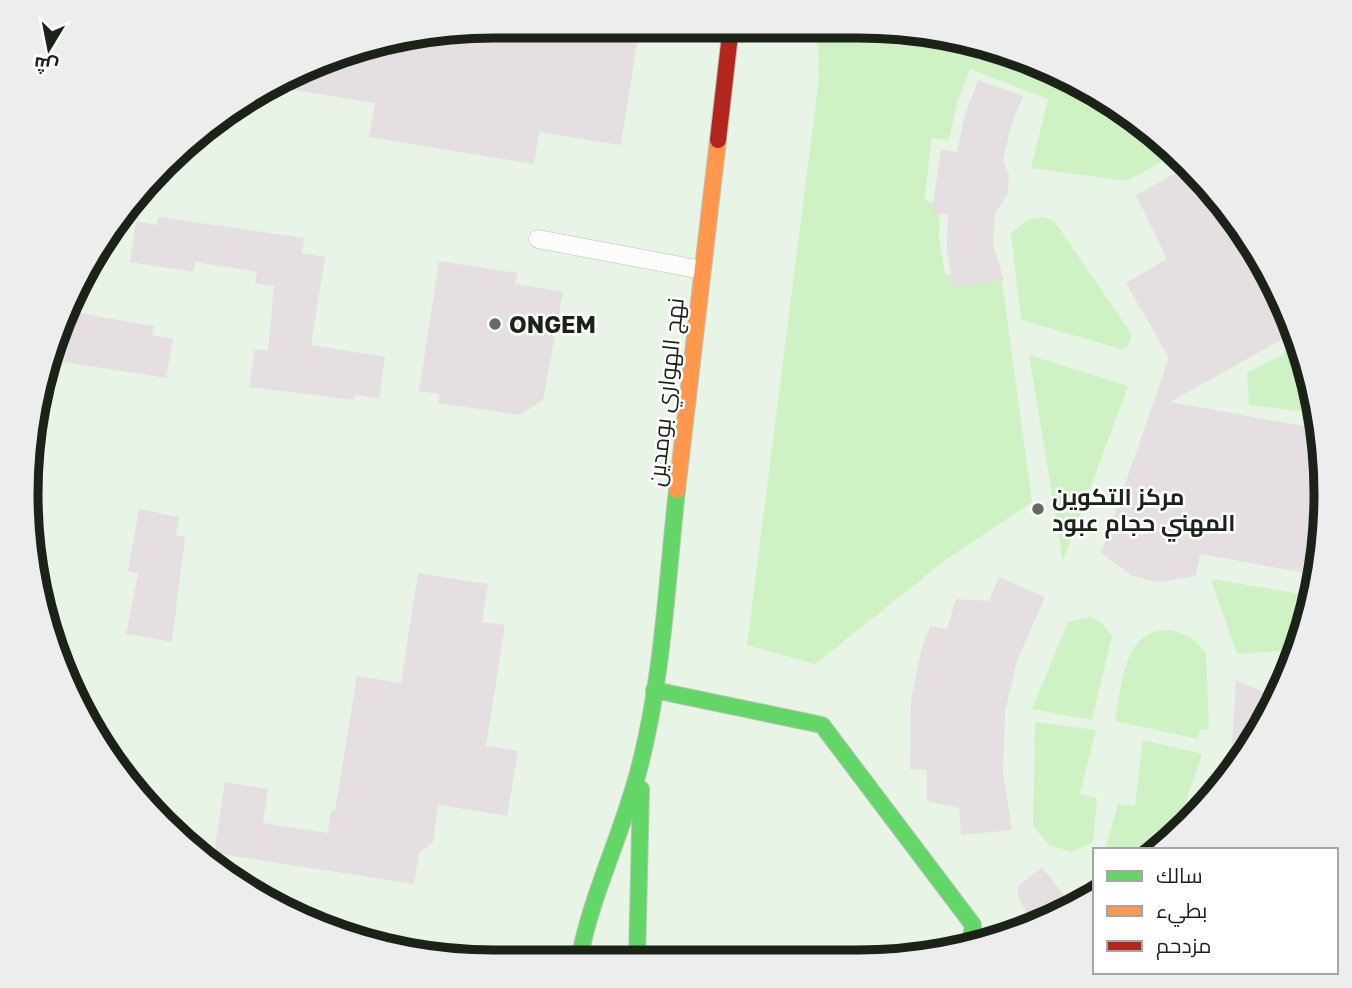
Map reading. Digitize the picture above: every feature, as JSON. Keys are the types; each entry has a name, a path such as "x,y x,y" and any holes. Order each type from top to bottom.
{"main road":[{"name":"نهج الهواري بومدين","path":"641,762 654,690 730,38"},
{"path":"654,690 822,725 973,925 971,935"},
{"path":"637,950 642,848 641,762"},
{"path":"581,950 587,919 641,762"}],"lane":[{"path":"538,239 702,270"}],"green space":[{"path":"817,38 888,39 947,47 1004,63 1059,85 1111,115 1166,159 1127,181 1031,168 1048,99 970,69 957,103 949,140 932,138 924,200 940,204 939,238 945,275 996,269 1001,274 1032,502 944,561 815,664 747,645 819,78"},
{"path":"1042,217 1054,221 1129,330 1131,338 1127,347 1121,349 1021,320 1011,233 1028,220"},
{"path":"1286,338 1306,412 1249,405 1247,373 1284,354"},
{"path":"1029,355 1128,386 1063,561"},
{"path":"1211,579 1302,594 1285,651 1237,654"},
{"path":"1090,617 1101,622 1112,636 1092,720 1032,709 1068,622"},
{"path":"1172,630 1192,638 1206,653 1209,730 1200,729 1198,739 1115,721 1123,676 1134,648 1143,638 1156,631"},
{"path":"1035,722 1096,730 1080,794 1097,798 1093,842 1072,852 1049,845 1033,826"},
{"path":"1143,740 1202,754 1180,816 1143,848 1108,848 1118,804 1135,806"}],"building":[{"path":"494,38 638,38 621,145 539,132 534,164 369,137 375,103 286,89 320,73 376,54 435,42"},
{"path":"978,80 1023,96 1011,126 1003,161 1009,175 1008,193 995,214 993,245 1004,280 953,287 947,250 948,215 932,213 941,149 957,152 965,114"},
{"path":"1179,171 1237,241 1267,293 1285,337 1170,402 1309,427 1314,494 1307,573 1200,554 1196,576 1158,582 1132,576 1101,553 1169,358 1126,283 1167,259 1136,195"},
{"path":"158,217 304,238 302,253 325,257 311,345 385,357 379,399 355,395 354,400 249,387 255,349 268,351 274,286 255,283 257,272 195,262 193,272 130,262 136,221 157,225"},
{"path":"439,261 517,273 515,284 563,292 543,400 520,415 438,403 439,394 419,391"},
{"path":"76,313 154,326 152,335 173,339 166,378 64,362 65,357 60,356"},
{"path":"139,509 179,517 176,535 185,537 172,642 126,634 138,573 128,571"},
{"path":"418,573 488,584 482,622 505,625 486,746 518,751 507,816 438,805 433,842 419,853 414,884 214,853 225,782 268,789 263,823 328,833 331,811 335,811 357,676 401,683"},
{"path":"999,577 1045,597 1017,661 1005,712 1003,773 1012,830 961,835 959,808 927,801 927,770 910,769 911,700 921,650 930,626 947,629 956,599 989,601"},
{"path":"1236,680 1268,694 1231,755"},
{"path":"1042,867 1066,899 1028,916 1018,896 1018,886"}],"traffic: fast":[{"path":"581,950 592,909 634,786 648,728 664,626 677,490"},
{"path":"654,690 822,725 973,925 971,935"},
{"path":"637,950 641,789"}],"traffic: slow":[{"path":"677,490 718,140"}],"traffic: jam":[{"path":"718,140 730,38"}],"place":[{"name":"ONGEM","path":"495,324"},
{"name":"مركز التكوين المهني حجام عبود","path":"1038,509"}]}
